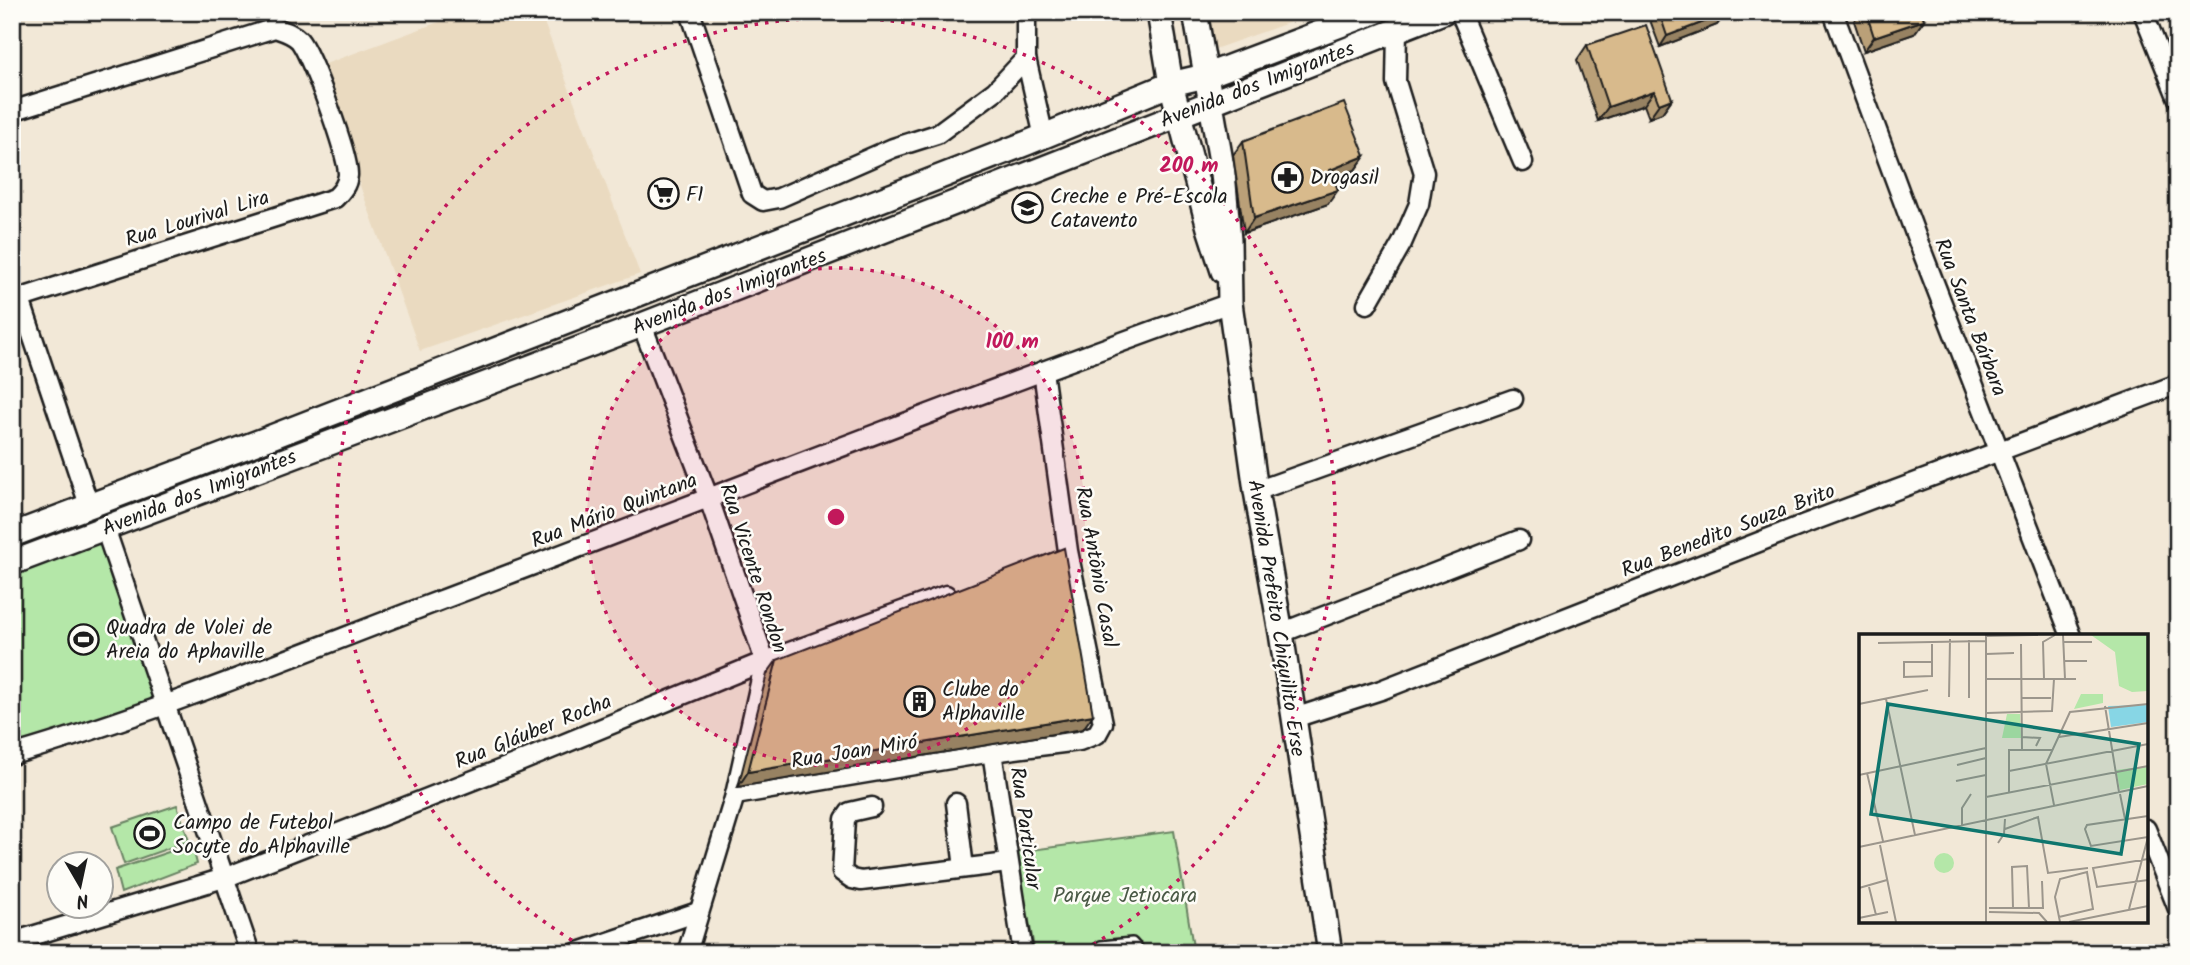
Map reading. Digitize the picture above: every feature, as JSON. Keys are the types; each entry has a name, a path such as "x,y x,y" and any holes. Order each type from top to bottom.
{"main road":[{"name":"Avenida Prefeito Chiquilito Erse","path":"1159,12 1171,84 1229,293"},
{"path":"1195,12 1205,76"},
{"name":"Avenida dos Imigrantes","path":"12,535 261,441 1171,84 1205,76 1375,12"},
{"name":"Avenida dos Imigrantes","path":"12,563 642,325 1443,12"},
{"name":"Avenida Prefeito Chiquilito Erse","path":"1205,76 1212,102 1227,211 1229,293 1256,491 1330,953"},
{"path":"740,253 751,282"}],"street":[{"path":"690,12 752,194 763,201 779,198 893,148 937,134 995,91 1026,58"},
{"path":"1026,12 1026,58 1044,136"},
{"path":"1460,12 1522,162"},
{"name":"Rua Santa Bárbara","path":"1833,12 1998,452 2070,634"},
{"path":"2143,12 2178,99"},
{"name":"Rua Lourival Lira","path":"12,111 275,28 288,31 304,46 340,139 348,174 346,185 335,198 16,300"},
{"path":"1367,304 1402,243 1419,204 1424,173 1396,82 1397,29"},
{"name":"Rua Mário Quintana","path":"12,755 68,739 166,704 709,499 1043,371 1229,293"},
{"path":"16,300 89,505"},
{"name":"Rua Vicente Rondon","path":"642,325 709,499 765,661 735,794 687,953"},
{"name":"Rua Antônio Casal","path":"1043,371 1062,554 1103,723 1097,734 1079,741 1063,742"},
{"name":"Rua Benedito Souza Brito","path":"1294,718 1381,690 1805,524 2178,384"},
{"path":"1256,491 1513,399"},
{"path":"105,528 250,953"},
{"path":"1280,633 1519,540"},
{"name":"Rua Gláuber Rocha","path":"12,942 224,878 467,783 765,661 964,588"},
{"name":"Rua Joan Miró","path":"735,794 1063,742"},
{"name":"Rua Particular","path":"992,752 1023,953"},
{"path":"956,803 964,868"},
{"path":"872,807 850,812 845,819 842,872 852,879 861,881 1008,863"},
{"path":"2148,834 2178,909"},
{"path":"576,953 698,912"}],"lane":[{"path":"1092,953 1101,946 1132,943 1140,953"}],"shaded area":[{"path":"466,12 540,12 640,274 420,351 317,67"},
{"path":"1207,12 1319,12 1212,50"}],"green space":[{"path":"100,542 155,705 12,750 12,575"},
{"name":"Campo de Futebol Socyte do Alphaville","path":"177,805 189,841 124,864 112,827"},
{"name":"Parque Jetiocara","path":"1174,831 1194,953 1035,953 1016,852"},
{"path":"192,844 197,864 121,893 116,870"}],"building":[{"path":"1659,12 1724,12 1725,14 1667,36"},
{"path":"1866,12 1922,12 1924,20 1874,37"},
{"path":"1646,25 1672,99 1659,104 1654,91 1608,107 1587,45"},
{"name":"Drogasil","path":"1344,103 1365,156 1330,170 1338,190 1254,218 1243,141"},
{"name":"Clube do Alphaville","path":"1064,548 1093,715 748,772 777,660"}],"place":[{"name":"Drogasil","path":"1287,177"},
{"name":"F1","path":"663,194"},
{"name":"Creche e Pré-Escola Catavento","path":"1027,208"},
{"name":"Quadra de Volei de Areia do Aphaville","path":"83,639"},
{"name":"Clube do Alphaville","path":"919,701"},
{"name":"Campo de Futebol Socyte do Alphaville","path":"150,834"}]}
